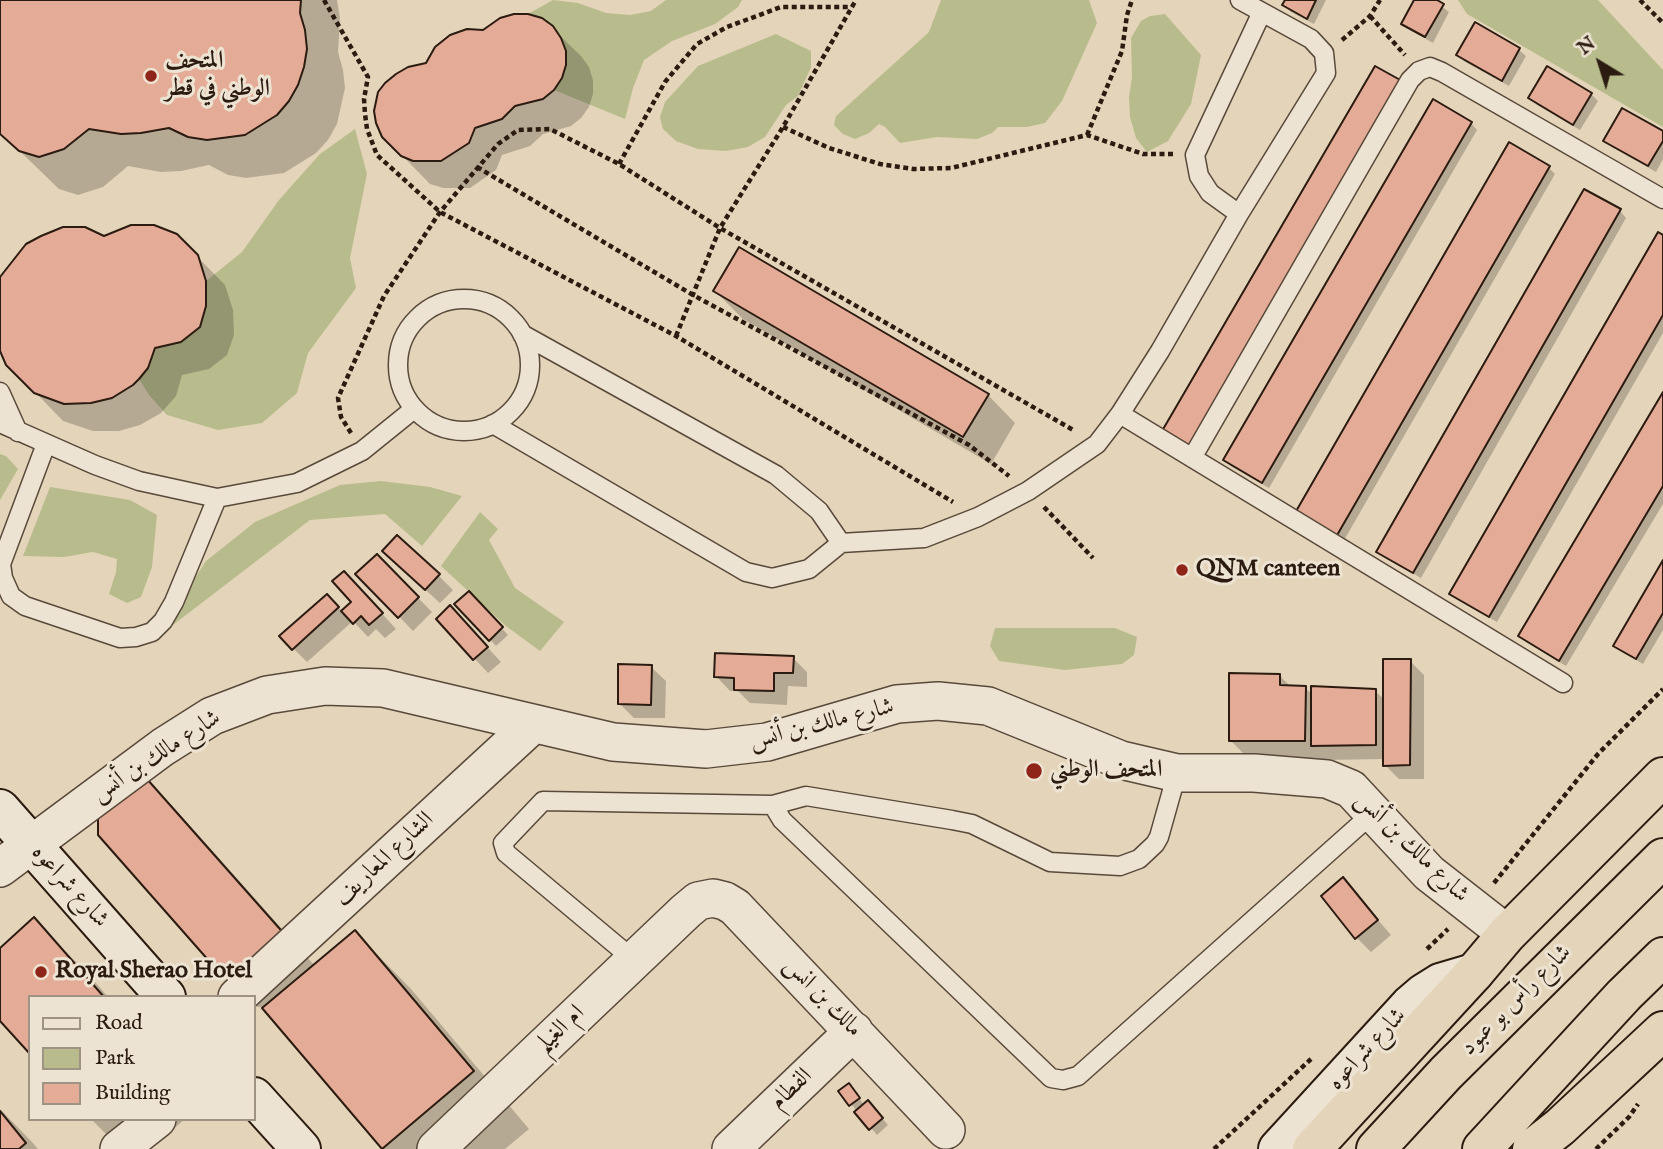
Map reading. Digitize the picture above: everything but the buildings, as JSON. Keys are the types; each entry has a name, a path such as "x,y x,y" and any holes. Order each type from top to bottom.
{"highway":[{"path":"1312,1149 1507,934 1663,778"},
{"name":"شارع رأس بو عبود","path":"1376,1149 1465,1054 1663,858"},
{"path":"1482,1149 1624,995 1663,957"},
{"path":"1532,1149 1663,1031"}],"street":[{"name":"شارع مالك بن أنس","path":"0,868 163,747 212,716 267,695 325,686 383,688 613,742 706,749 766,742 897,704 938,701 988,706 1121,760 1177,773 1254,773 1327,779 1351,789 1429,873 1507,934"},
{"name":"الشارع المعاريف","path":"239,995 533,724"},
{"name":"شارع شراعوه","path":"0,809 164,995"},
{"name":"مالك بن انس","path":"686,911 698,901 713,898 735,907 946,1130"},
{"name":"ام الغيلم","path":"436,1149 686,911"},
{"name":"شارع شراعوه","path":"1278,1149 1410,1005 1440,983 1474,973"},
{"name":"الفطام","path":"731,1149 854,1031"},
{"path":"256,1099 301,1149"},
{"path":"119,1149 154,1121"}],"lane":[{"path":"493,424 746,572 772,578 809,569 841,543 924,538 978,517 1028,491 1097,444 1119,414 1160,351 1239,214 1326,73 1324,53 1311,38 1240,0"},
{"path":"1239,214 1210,193 1199,176 1195,155 1262,12"},
{"path":"1192,458 1410,80 1419,71 1430,67 1442,72 1663,199"},
{"path":"452,301 479,301 504,313 522,334 528,351 530,370 526,386 519,402 507,415 493,424 476,430 451,429 427,420 414,409 404,393 398,376 398,357 403,339 412,323 426,311 452,301"},
{"path":"522,334 776,475 819,511 841,543"},
{"path":"0,392 18,432"},
{"path":"0,423 139,481 217,498 298,483 362,451 414,409"},
{"path":"1119,414 1563,683"},
{"path":"46,444 1,564 3,579 11,596 32,609 120,638 152,632 163,621 174,602 217,498"},
{"path":"634,960 503,849 503,843 543,801 773,805 806,796 972,824 1050,862 1120,866 1139,859 1155,844 1177,773"},
{"path":"773,805 782,820 1051,1078 1063,1080 1078,1076 1374,812"}],"path":[{"path":"324,0 369,78 365,114 367,129 377,155 440,212 676,336 978,517"},
{"path":"676,336 720,228 783,127 856,0"},
{"path":"1087,135 1122,51 1132,0"},
{"path":"1324,53 1370,16 1380,0"},
{"path":"1640,0 1663,23"},
{"path":"619,164 666,82 697,44 727,27 780,6 851,7"},
{"path":"1370,16 1419,71"},
{"path":"783,127 829,148 880,164 913,169 951,168 1087,135 1143,154 1195,155"},
{"path":"362,451 341,417 338,398 384,296 440,212 498,144 518,130 550,130 619,164 720,228 1097,444"},
{"path":"477,167 692,295 969,445 1028,491 1093,558"}],"green space":[{"path":"553,0 578,3 606,13 630,15 651,11 666,0 742,0 738,7 715,24 672,41 644,60 625,119 554,90 566,65 566,51 553,26 542,18 528,14"},
{"path":"941,0 1089,0 1097,23 1062,101 1045,123 1027,127 998,127 992,133 977,139 937,137 900,143 879,124 869,133 855,139 843,134 834,125 836,116 929,32"},
{"path":"1458,0 1598,0 1663,70 1663,127 1467,14"},
{"path":"1165,14 1201,55 1191,104 1168,141 1147,152 1136,138 1130,117 1131,38 1141,21 1150,16"},
{"path":"776,34 811,51 811,67 798,96 786,105 765,137 748,147 726,151 698,149 676,141 663,129 660,117 665,102 698,66"},
{"path":"355,129 367,174 350,258 356,288 308,353 297,393 262,423 218,430 167,415 139,379 148,368 155,348 200,327 206,306 206,281 242,252 279,200 320,154"},
{"path":"0,454 6,456 18,469 0,500"},
{"path":"381,481 430,487 462,496 422,546 385,514 310,520 169,628 186,592 206,561 255,522 340,485"},
{"path":"50,487 130,500 157,515 152,567 141,597 127,603 109,594 117,559 93,552 64,557 23,556"},
{"path":"480,512 498,529 489,540 515,588 564,622 540,651 506,626 441,566"},
{"path":"995,628 1115,628 1137,637 1134,655 1122,664 1065,670 999,661 990,646"}],"place":[{"name":"المتحف الوطني في قطر","path":"151,76"},
{"name":"QNM canteen","path":"1182,570"},
{"name":"المتحف الوطني","path":"1034,771"},
{"name":"Royal Sherao Hotel","path":"41,972"}]}
